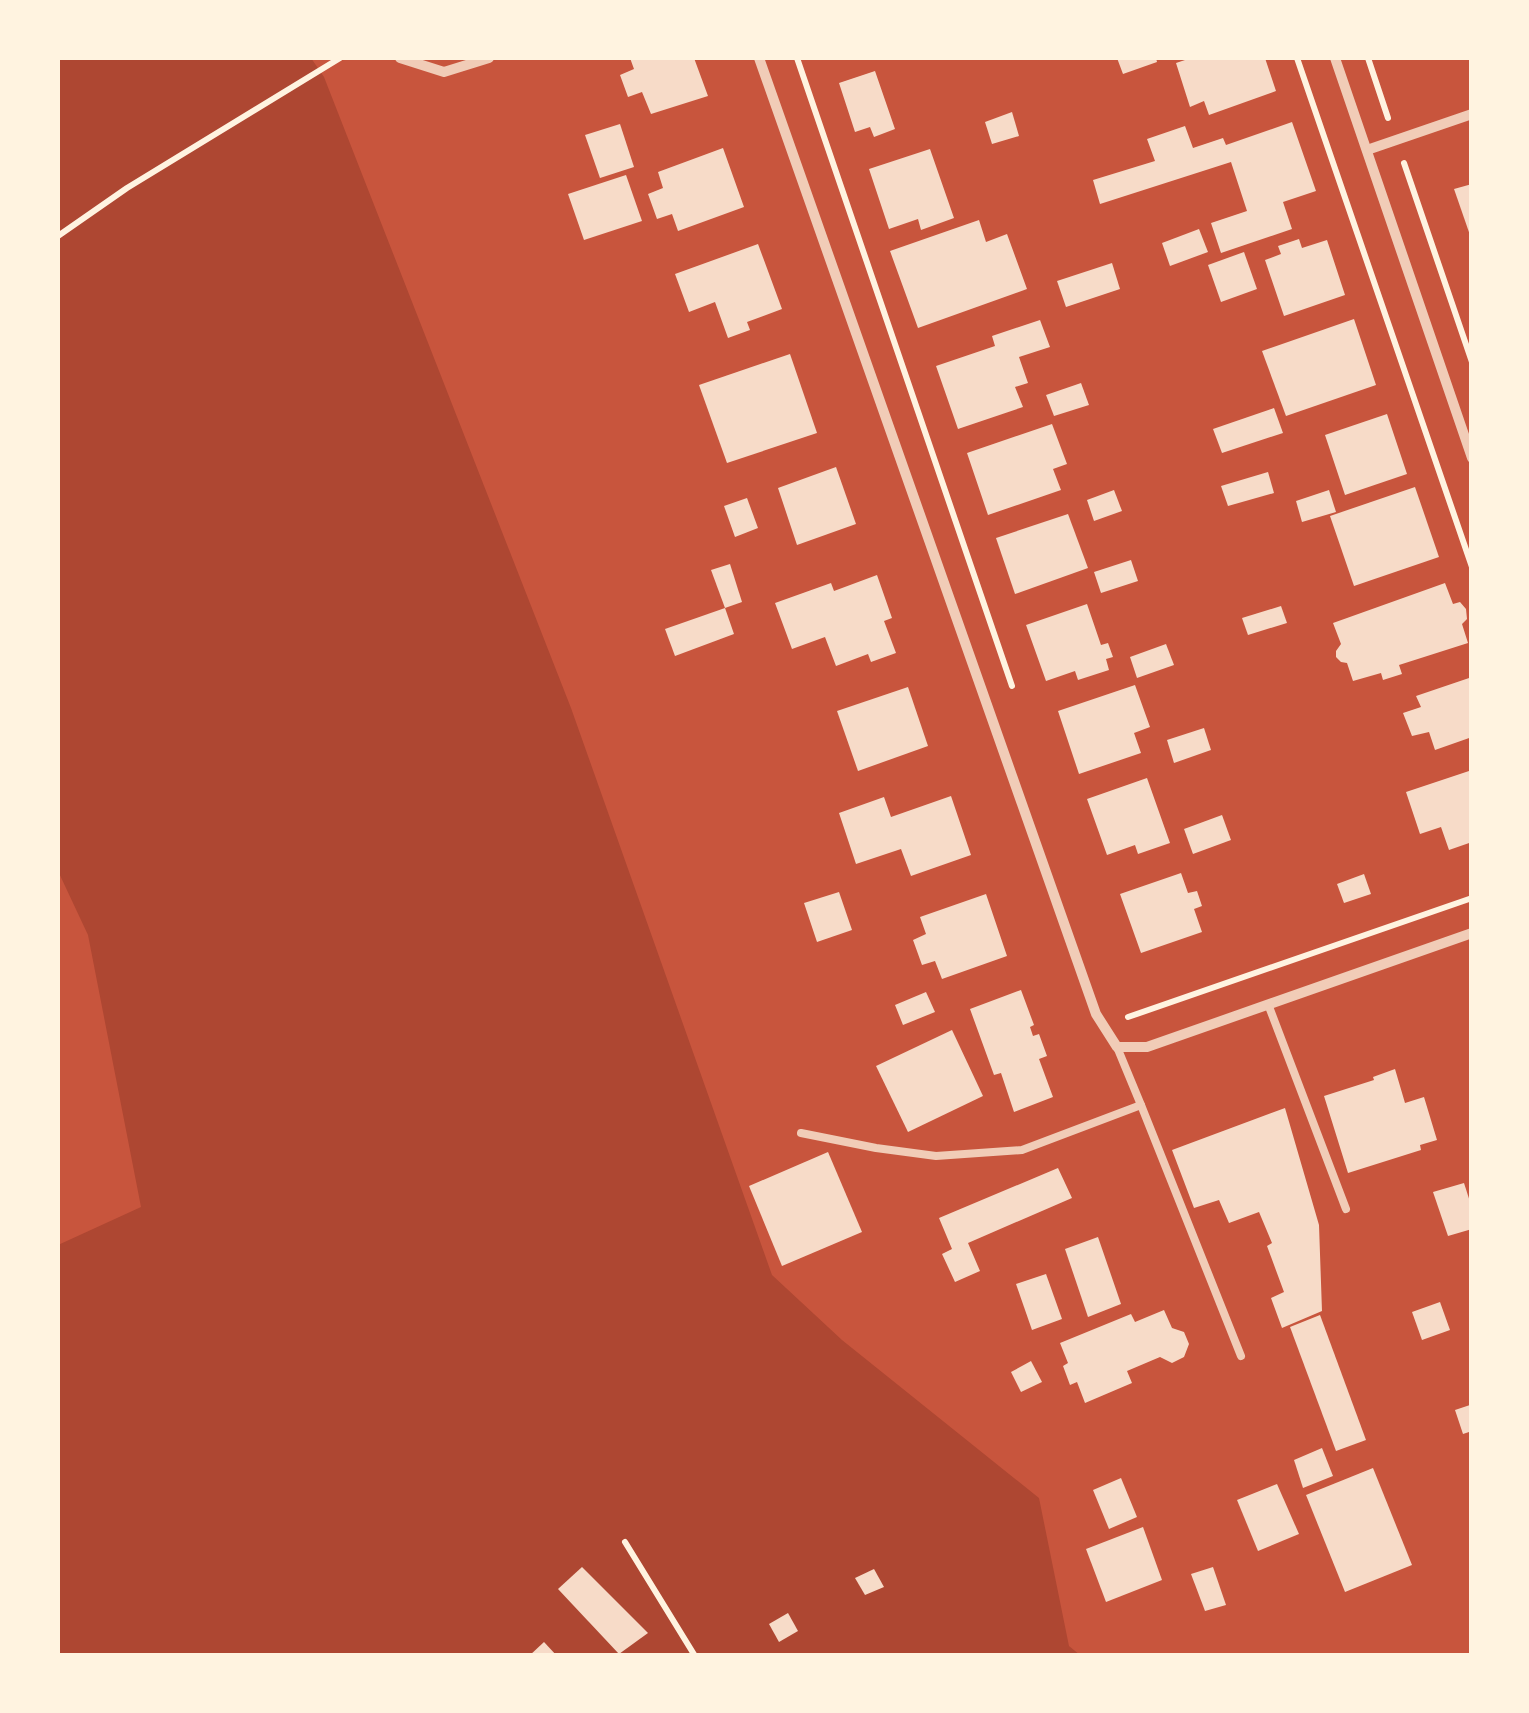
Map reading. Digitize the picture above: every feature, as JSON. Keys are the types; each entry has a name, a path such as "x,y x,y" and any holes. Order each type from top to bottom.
{"street":[{"path":"400,58 444,72 489,58"},
{"path":"760,58 1096,1014 1117,1047 1147,1046 1472,932"},
{"path":"1335,58 1472,458"},
{"path":"1367,150 1472,114"}],"lane":[{"path":"1268,1004 1346,1209"},
{"path":"1117,1047 1241,1356"},
{"path":"801,1133 936,1156 1022,1150 1141,1104"}],"path":[{"path":"58,236 127,188 340,58"},
{"path":"796,58 1017,698"},
{"path":"1297,58 1472,567"},
{"path":"1368,58 1472,362"},
{"path":"1127,1018 1472,898"},
{"path":"625,1542 695,1656"}],"shaded area":[{"path":"58,58 311,58 324,77 571,708 772,1275 842,1340 1039,1498 1069,1646 1080,1655 58,1655 58,1245 141,1207 88,935 58,871"}],"building":[{"path":"630,58 694,58 708,96 651,114 642,92 628,97 620,75 634,69"},
{"path":"1117,58 1156,58 1157,62 1123,74"},
{"path":"1191,58 1265,58 1276,91 1209,115 1204,101 1190,107 1176,63"},
{"path":"875,71 895,129 874,137 870,127 855,132 839,83"},
{"path":"1012,112 1019,136 992,144 985,122"},
{"path":"1292,122 1316,191 1283,202 1292,229 1221,253 1211,223 1247,211 1231,162 1100,204 1093,180 1155,161 1147,139 1185,126 1193,148 1223,138 1226,145"},
{"path":"620,124 634,167 600,178 585,135"},
{"path":"723,148 744,207 678,231 672,214 657,219 648,194 663,188 658,172"},
{"path":"930,149 954,218 921,230 918,219 889,229 869,169"},
{"path":"626,175 642,221 584,240 568,194"},
{"path":"1472,184 1472,238 1471,238 1454,189"},
{"path":"979,220 986,242 1007,234 1027,289 918,328 890,251"},
{"path":"1199,229 1208,252 1170,266 1162,243"},
{"path":"1299,239 1302,248 1327,240 1345,295 1284,316 1265,260 1281,254 1278,246"},
{"path":"758,244 782,309 747,322 750,330 728,338 715,302 689,312 675,274"},
{"path":"1244,252 1257,289 1221,302 1208,265"},
{"path":"1112,263 1120,289 1066,307 1057,281"},
{"path":"1354,319 1376,385 1286,416 1262,351"},
{"path":"1040,320 1050,347 1019,357 1028,383 1015,387 1023,407 958,429 936,366 995,346 992,336"},
{"path":"790,354 817,433 727,463 699,385"},
{"path":"1081,383 1089,405 1054,416 1046,395"},
{"path":"1274,408 1283,433 1222,453 1213,429"},
{"path":"1387,414 1407,474 1345,495 1325,435"},
{"path":"1052,424 1067,464 1053,469 1061,490 988,515 967,453"},
{"path":"836,467 856,524 797,545 778,488"},
{"path":"1268,472 1274,493 1228,506 1221,486"},
{"path":"1415,487 1439,557 1354,586 1330,516"},
{"path":"1114,490 1122,511 1094,521 1087,500"},
{"path":"1329,490 1336,512 1302,522 1296,501"},
{"path":"747,498 758,528 735,537 724,506"},
{"path":"1068,514 1088,568 1015,594 996,538"},
{"path":"1131,560 1138,581 1101,593 1094,572"},
{"path":"730,564 742,602 725,608 711,570"},
{"path":"877,575 892,618 884,621 896,653 871,662 868,654 836,666 825,637 792,649 775,603 831,583 834,591"},
{"path":"1445,583 1453,604 1460,602 1466,609 1467,619 1462,624 1468,643 1399,665 1402,674 1383,680 1381,673 1353,681 1347,663 1336,657 1341,644 1333,623"},
{"path":"1087,604 1101,645 1108,643 1113,657 1106,659 1109,670 1078,680 1075,671 1046,681 1026,625"},
{"path":"1281,606 1287,623 1248,635 1242,618"},
{"path":"725,608 734,634 675,656 665,629"},
{"path":"1166,644 1174,665 1137,678 1130,657"},
{"path":"1472,677 1472,737 1435,750 1429,732 1412,736 1403,713 1421,707 1416,696"},
{"path":"1135,685 1150,727 1134,733 1141,753 1079,774 1058,711"},
{"path":"908,687 928,746 858,771 837,711"},
{"path":"1204,728 1211,750 1174,763 1167,740"},
{"path":"1472,770 1472,842 1449,850 1441,827 1420,834 1406,792"},
{"path":"1147,778 1170,843 1138,854 1135,845 1107,855 1087,799"},
{"path":"951,796 971,855 911,876 901,849 856,864 839,813 884,797 891,817"},
{"path":"1222,815 1231,840 1193,854 1184,829"},
{"path":"1181,873 1188,893 1197,891 1202,906 1194,909 1202,932 1141,953 1120,894"},
{"path":"1364,874 1371,894 1344,903 1337,884"},
{"path":"839,892 852,930 817,942 804,903"},
{"path":"986,894 1007,956 942,979 935,961 922,965 913,940 926,934 920,917"},
{"path":"1021,990 1034,1025 1030,1027 1033,1036 1039,1034 1047,1056 1039,1059 1053,1097 1014,1112 1001,1073 994,1075 970,1009"},
{"path":"926,992 935,1012 903,1025 895,1005"},
{"path":"952,1030 983,1096 908,1132 876,1066"},
{"path":"1395,1069 1405,1103 1424,1097 1437,1140 1420,1145 1421,1150 1348,1173 1324,1096"},
{"path":"1285,1108 1319,1225 1322,1311 1282,1328 1271,1298 1284,1292 1267,1246 1272,1243 1259,1212 1229,1223 1219,1200 1194,1208 1172,1150"},
{"path":"828,1152 862,1232 782,1266 749,1186"},
{"path":"1058,1168 1072,1198 968,1243 980,1271 955,1282 942,1254 952,1249 939,1218"},
{"path":"1464,1183 1472,1208 1472,1229 1448,1236 1433,1192"},
{"path":"1098,1237 1121,1304 1088,1317 1065,1249"},
{"path":"1046,1274 1062,1319 1032,1330 1016,1284"},
{"path":"1440,1302 1450,1330 1422,1340 1412,1312"},
{"path":"1164,1310 1172,1328 1184,1332 1189,1344 1184,1357 1172,1363 1160,1357 1127,1371 1132,1383 1085,1403 1077,1382 1070,1385 1063,1366 1068,1363 1060,1343 1131,1314 1135,1322"},
{"path":"1320,1315 1366,1440 1336,1451 1290,1327"},
{"path":"1031,1361 1042,1382 1021,1392 1011,1372"},
{"path":"1470,1405 1472,1431 1463,1434 1455,1410"},
{"path":"1322,1448 1333,1476 1303,1488 1294,1460"},
{"path":"1373,1468 1412,1565 1345,1592 1306,1495"},
{"path":"1121,1478 1137,1517 1109,1529 1093,1490"},
{"path":"1277,1484 1299,1534 1258,1551 1237,1500"},
{"path":"1143,1527 1162,1580 1106,1602 1086,1549"},
{"path":"582,1567 648,1633 619,1654 558,1589"},
{"path":"1213,1567 1226,1605 1205,1611 1191,1574"},
{"path":"874,1569 884,1587 865,1595 855,1578"},
{"path":"788,1613 798,1631 779,1642 769,1624"},
{"path":"544,1642 557,1656 529,1656"}]}
